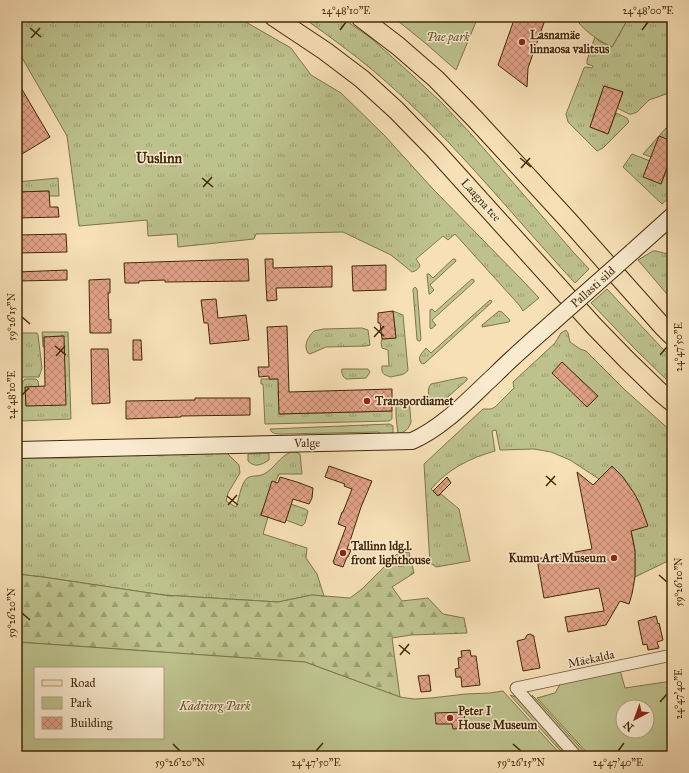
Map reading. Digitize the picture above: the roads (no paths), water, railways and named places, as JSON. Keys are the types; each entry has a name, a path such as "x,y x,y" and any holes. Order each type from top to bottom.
{"main road":[{"name":"Laagna tee","path":"274,17 325,51 362,79 396,110 618,350 672,402"},
{"path":"360,17 398,46 436,80 475,119 564,215 672,336"}],"street":[{"name":"Pallasti sild","path":"554,322 672,216"},
{"name":"Valge","path":"17,450 412,441 429,432 446,420 508,362 554,322"},
{"name":"Mäekalda","path":"576,756 516,688 672,655"}],"place":[{"name":"Lasnamäe linnaosa valitsus","path":"522,42"},
{"name":"Transpordiamet","path":"367,401"},
{"name":"Tallinn ldg.l. front lighthouse","path":"343,553"},
{"name":"Kumu Art Museum","path":"614,558"},
{"name":"Peter I House Museum","path":"450,718"}],"district":[{"name":"Uuslinn","path":"159,158"}],"park label":[{"name":"Pae park","path":"448,37"},
{"name":"Kadriorg Park","path":"215,706"}]}
